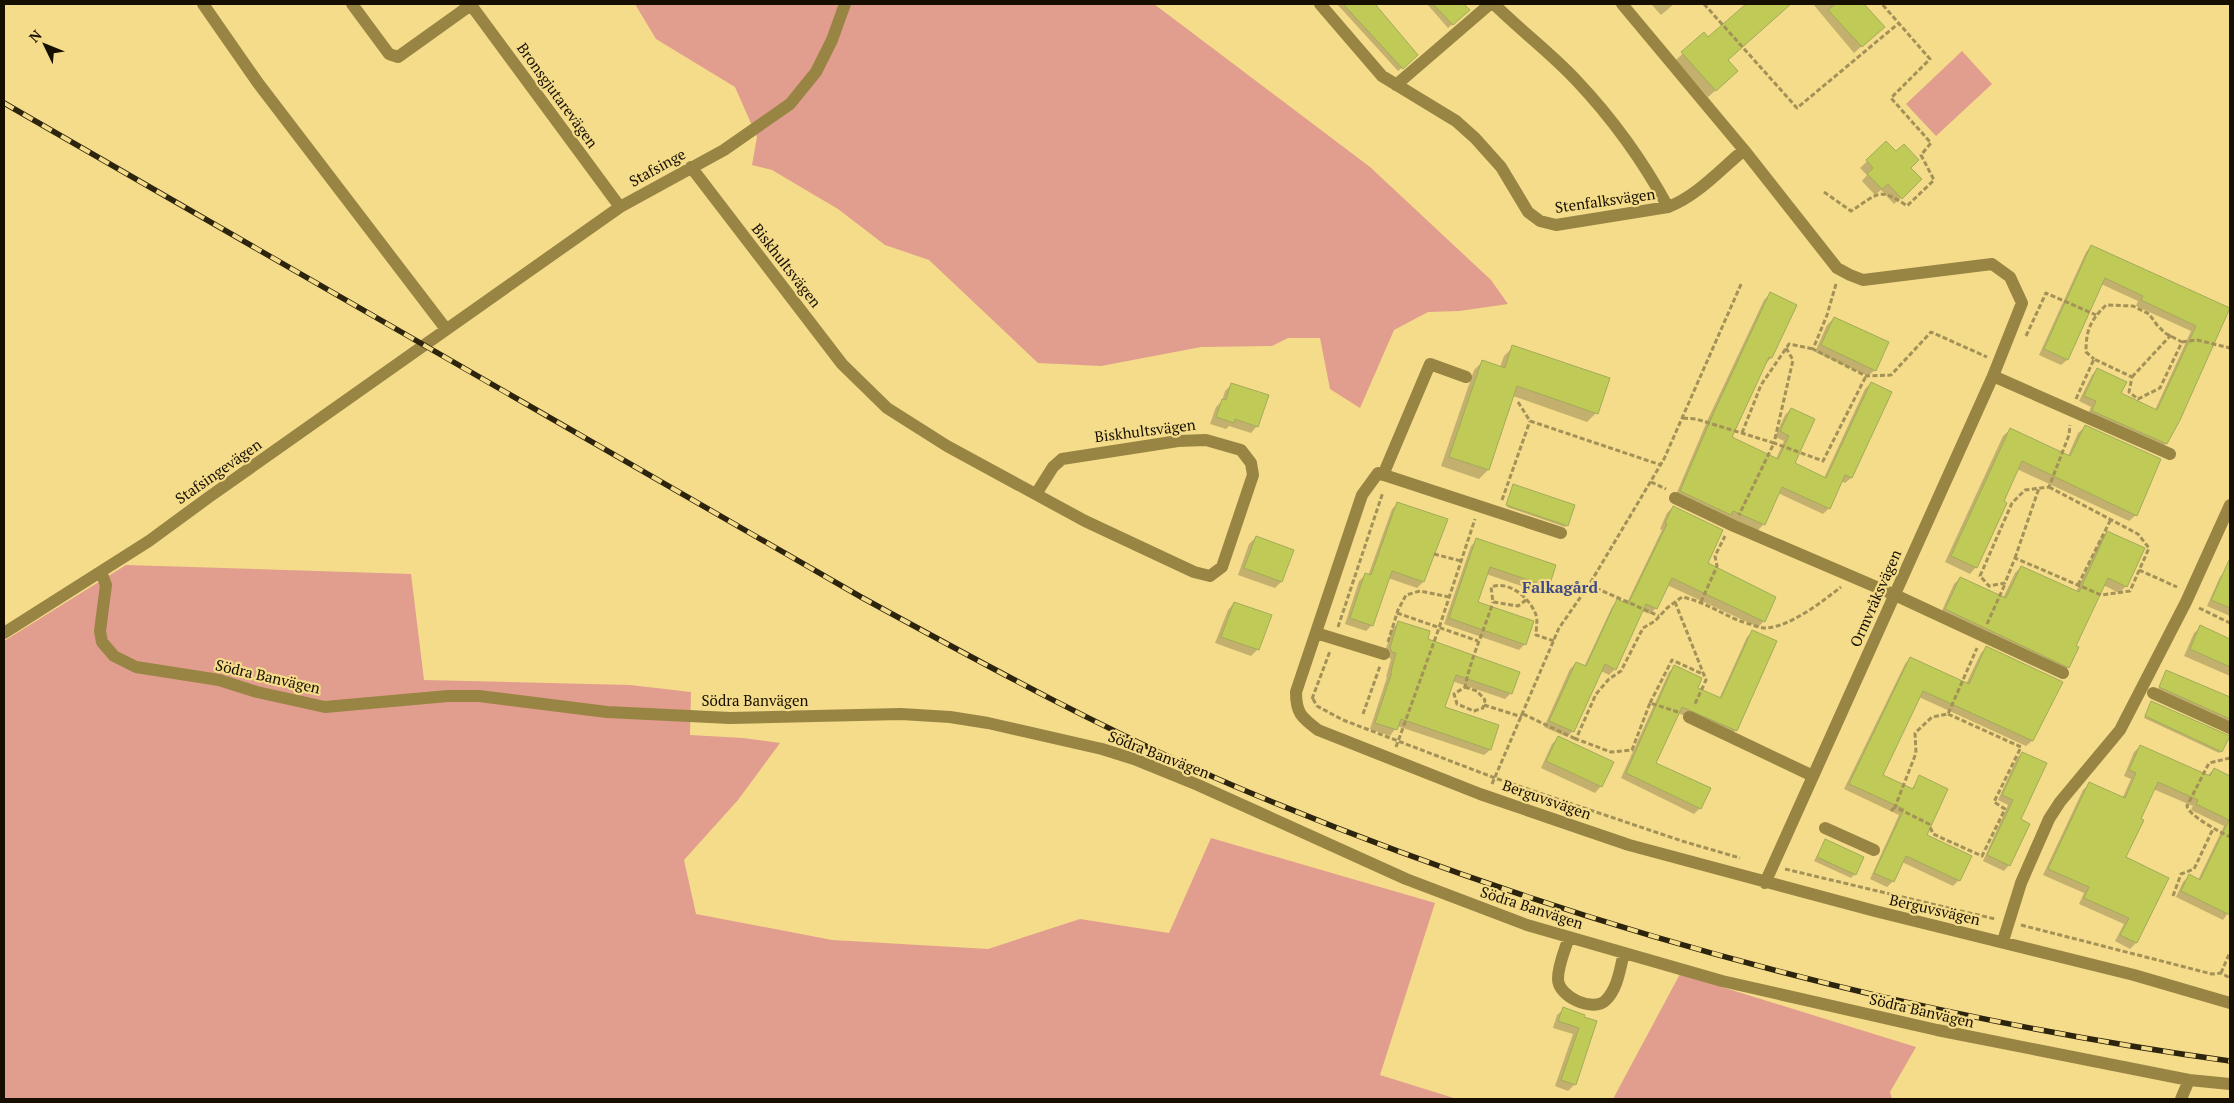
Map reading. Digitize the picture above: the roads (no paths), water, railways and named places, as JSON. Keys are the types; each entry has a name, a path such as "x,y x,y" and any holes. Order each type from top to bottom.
{"street":[{"path":"203,4 258,83 446,330"},
{"path":"352,4 389,54 394,57 402,55 472,4"},
{"name":"Bronsgjutarevägen","path":"472,4 620,207"},
{"name":"Stafsinge","path":"446,330 620,207 724,150 790,104 816,72 832,40 845,4"},
{"name":"Stenfalksvägen","path":"1320,4 1382,76 1456,121 1475,138 1501,167 1528,212 1540,221 1556,225 1668,208 1678,204 1744,150"},
{"path":"1396,85 1490,4"},
{"name":"Stenfalksvägen","path":"1494,4 1576,79 1632,148 1668,208"},
{"path":"1627,6 1744,150"},
{"name":"Ormvråksvägen","path":"1744,150 1840,270 1863,280 1992,264 2010,277 2022,303 1993,376 1765,883"},
{"name":"Biskhultsvägen","path":"691,167 842,364 887,408 915,427 1036,494 1085,521 1194,572 1210,576 1222,567 1253,476 1251,463 1241,450 1206,440 1178,441 1062,459 1053,467 1036,494"},
{"name":"Stafsingevägen","path":"4,633 149,541 446,330"},
{"path":"1386,476 1430,364 1466,377"},
{"path":"1993,376 2170,454"},
{"path":"1384,654 1316,633 1362,495 1378,473 1561,534"},
{"path":"1675,498 1732,525 1895,595 2063,672"},
{"path":"2003,941 2021,883 2049,819 2060,802 2120,730 2188,597 2230,505"},
{"name":"Södra Banvägen","path":"101,572 106,585 100,631 102,642 114,656 136,667 219,680 257,692 326,707 448,696 480,696 606,712 730,718 901,714 950,717 988,723 1102,749 1134,759 1406,879 1527,925 1568,937 1722,981 1937,1030 2189,1080 2230,1084"},
{"name":"Berguvsvägen","path":"1316,633 1296,692 1296,708 1302,718 1318,730 1487,796 1629,845 1765,883 2003,941 2229,1000"},
{"path":"2153,692 2230,728"},
{"path":"1689,717 1813,776"},
{"path":"1825,828 1874,850"},
{"path":"1568,937 1558,979 1561,990 1568,997 1580,1002 1599,1005 1606,1001 1612,992 1624,953"},
{"path":"2181,1099 2189,1080"}],"railway":[{"path":"4,103 861,597 1003,674 1099,723 1147,747 1246,791 1365,839 1485,882 1607,922 1729,958 1853,990 1978,1018 2230,1061"}],"district":[{"name":"Falkagård","path":"1560,587"}]}
